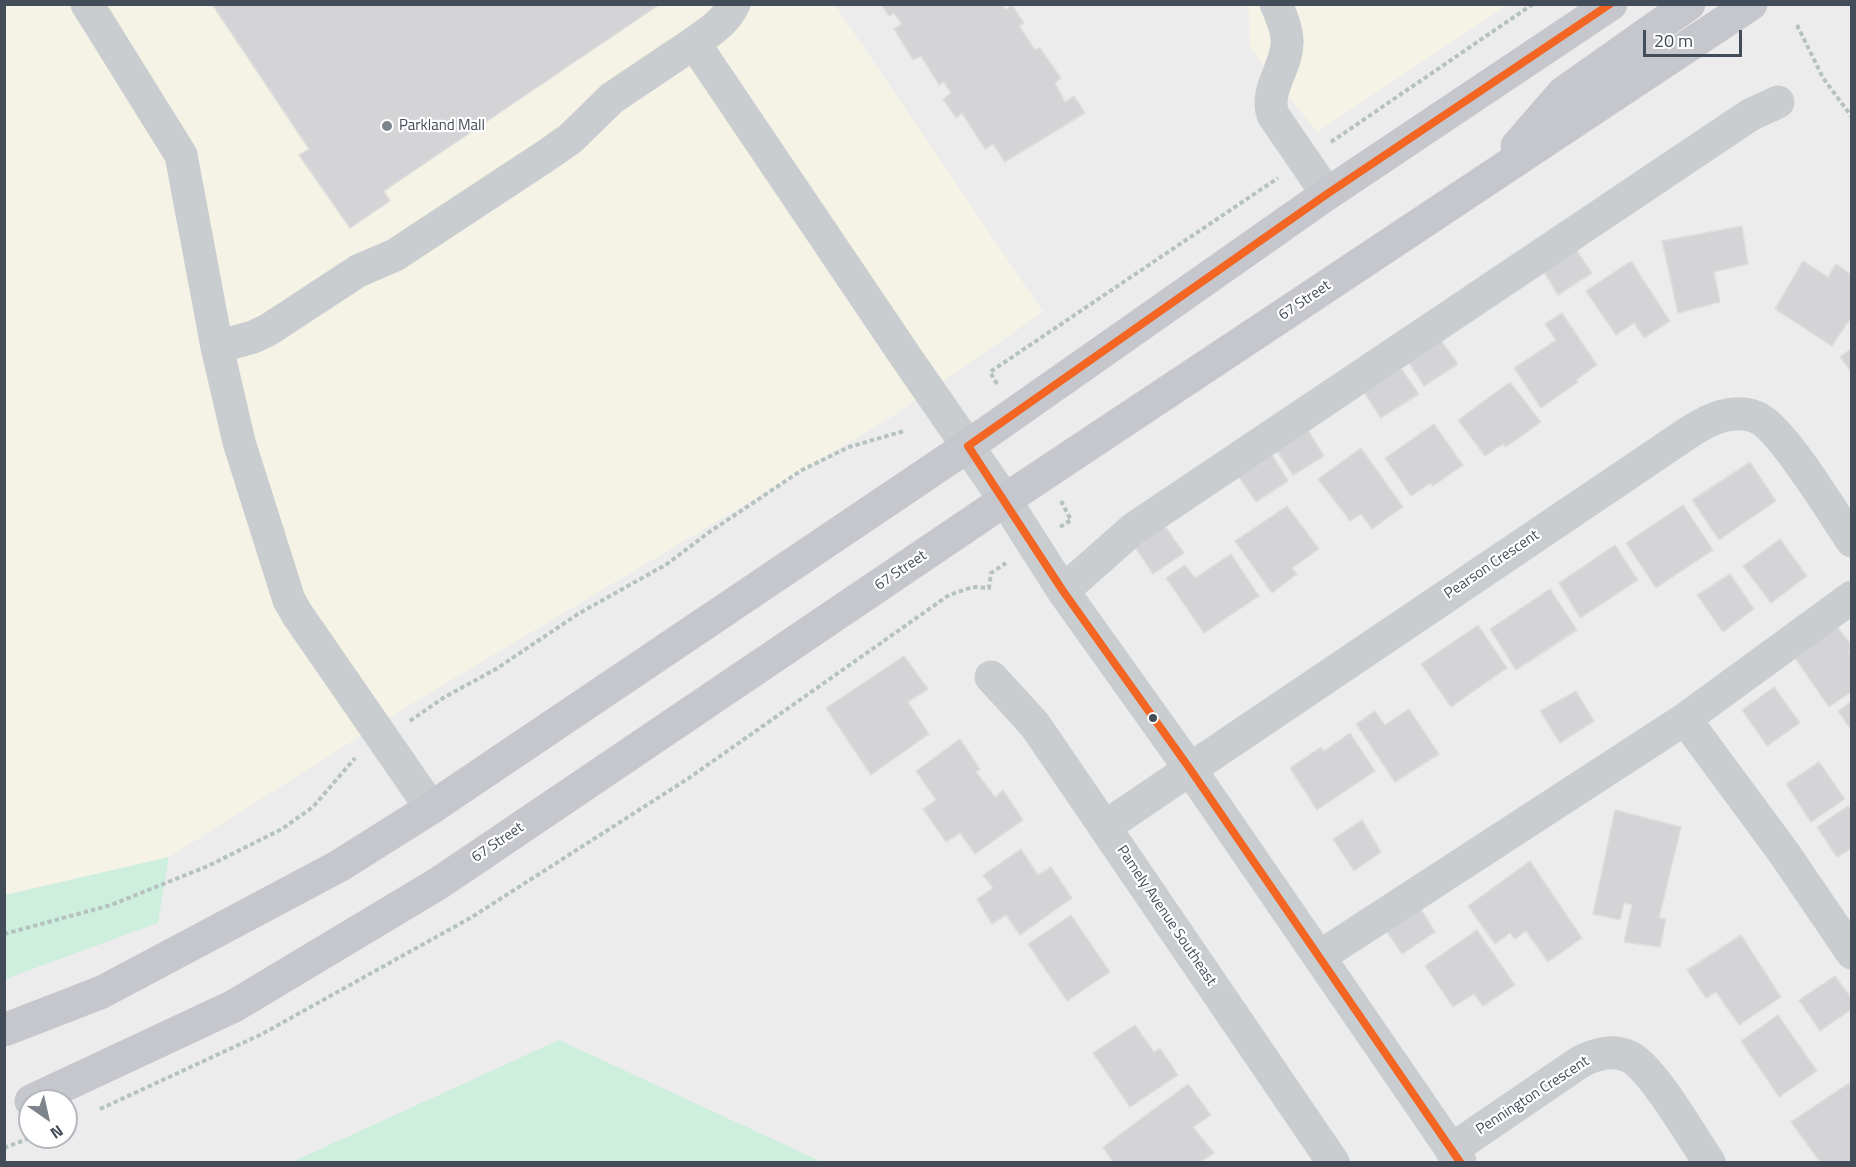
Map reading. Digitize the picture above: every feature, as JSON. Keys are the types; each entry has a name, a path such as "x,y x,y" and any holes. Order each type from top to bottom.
{"main road":[{"path":"4,1030 102,992 339,866 431,808 968,446 1327,194 1611,4"},
{"path":"1490,177 1563,93 1689,4"},
{"name":"67 Street","path":"57,1089 234,1006 439,883 1005,500 1751,4"}],"street":[{"path":"87,4 181,155 217,347 239,442 289,600 431,808"},
{"path":"217,347 253,337 268,330 358,271 395,255 570,139 612,99 721,24 734,4"},
{"path":"1276,4 1287,41 1286,54 1270,106 1273,115 1327,194"},
{"path":"694,43 1005,500 1063,591 1190,769 1456,1156"},
{"path":"1063,591 1133,529 1750,115 1778,102"},
{"name":"Pearson Crescent","path":"1106,826 1714,418 1743,414 1756,417 1777,432 1851,541"},
{"path":"1319,957 1685,719 1851,597"},
{"name":"Pamely Avenue Southeast","path":"991,677 1035,725 1333,1162"},
{"path":"1685,719 1784,853 1851,953"},
{"name":"Pennington Crescent","path":"1456,1156 1580,1062 1591,1056 1619,1053 1630,1057 1653,1078 1709,1162"}],"path":[{"path":"990,372 1533,4"},
{"path":"1797,25 1823,78 1851,117"},
{"path":"406,724 443,698 496,669 578,614 667,564 708,533 802,470 849,447 904,431"},
{"path":"95,1111 262,1034 472,917 689,778 949,596 973,587 989,588 990,573"},
{"path":"4,934 111,905 218,861 282,829 313,807 355,758"},
{"path":"4,1148 18,1142"}],"shaded area":[{"path":"4,5 835,5 1043,312 891,417 408,706 169,857 5,895"},
{"path":"1244,5 1507,5 1317,132 1250,48 1249,11"}],"green space":[{"path":"169,857 158,923 5,979 5,895"},
{"path":"559,1040 822,1162 292,1162"}],"building":[{"name":"Parkland Mall","path":"212,4 660,4 384,191 390,201 350,228 299,155 309,149"},
{"path":"881,4 1002,4 1005,10 1012,5 1024,23 1019,26 1035,50 1040,48 1061,78 1055,83 1065,102 1074,96 1085,113 1005,162 993,144 985,149 962,113 956,118 943,99 951,93 944,82 939,85 921,56 913,60 894,29 902,24 894,13 889,16"},
{"path":"1742,226 1748,264 1714,272 1720,302 1678,313 1662,241"},
{"path":"1571,242 1592,273 1558,295 1539,264"},
{"path":"1631,261 1670,321 1644,338 1634,323 1616,335 1586,291"},
{"path":"1803,261 1828,277 1836,264 1852,275 1852,316 1832,346 1775,309"},
{"path":"1562,313 1597,365 1576,380 1578,382 1541,408 1514,368 1556,340 1545,324"},
{"path":"1435,332 1458,364 1424,386 1402,352"},
{"path":"1852,348 1852,373 1840,357"},
{"path":"1394,358 1419,394 1381,418 1357,382"},
{"path":"1510,382 1541,422 1506,447 1503,444 1485,456 1458,420"},
{"path":"1303,422 1324,456 1293,475 1271,442"},
{"path":"1434,424 1463,465 1433,486 1430,483 1411,496 1385,458"},
{"path":"1268,448 1288,481 1256,502 1234,470"},
{"path":"1361,448 1403,507 1372,529 1361,514 1350,521 1318,479"},
{"path":"1750,462 1776,501 1719,540 1692,500"},
{"path":"1683,505 1713,550 1656,588 1626,543"},
{"path":"1287,506 1319,549 1292,568 1297,574 1272,593 1235,541"},
{"path":"1159,518 1184,553 1153,574 1129,538"},
{"path":"1780,539 1807,576 1771,603 1743,566"},
{"path":"1615,545 1638,580 1580,618 1559,583"},
{"path":"1231,554 1259,596 1204,633 1166,578 1185,565 1195,578"},
{"path":"1730,574 1754,609 1723,632 1697,595"},
{"path":"1550,589 1577,630 1516,670 1490,629"},
{"path":"1835,624 1852,646 1852,651 1849,652 1852,657 1852,691 1829,707 1793,655"},
{"path":"1478,625 1507,668 1451,707 1421,664"},
{"path":"904,656 928,689 908,702 929,734 871,775 826,708"},
{"path":"1774,687 1800,723 1767,746 1742,710"},
{"path":"1576,691 1594,721 1560,743 1540,711"},
{"path":"1852,701 1852,731 1838,711"},
{"path":"1409,709 1439,754 1395,782 1356,724 1375,711 1385,725"},
{"path":"1350,733 1375,771 1317,810 1290,768 1321,747 1324,751"},
{"path":"960,739 980,769 976,772 995,797 1003,790 1023,820 975,854 960,833 946,842 923,809 936,800 916,771"},
{"path":"1819,762 1845,799 1811,822 1786,784"},
{"path":"1848,806 1852,811 1852,848 1837,857 1817,827"},
{"path":"1615,810 1681,827 1659,918 1666,919 1660,947 1624,942 1632,905 1624,903 1620,920 1593,914"},
{"path":"1362,820 1381,852 1354,871 1333,839"},
{"path":"1021,849 1038,875 1051,867 1072,898 1020,935 1006,915 992,924 977,899 993,888 983,875"},
{"path":"1530,861 1582,938 1548,962 1526,931 1515,939 1510,933 1495,944 1468,906"},
{"path":"1415,899 1435,932 1402,954 1381,923"},
{"path":"1071,915 1110,972 1067,1001 1028,944"},
{"path":"1477,930 1515,985 1483,1006 1474,994 1453,1007 1425,966"},
{"path":"1741,935 1781,997 1739,1025 1716,992 1706,998 1687,970"},
{"path":"1835,976 1852,999 1852,1009 1820,1031 1799,1000"},
{"path":"1778,1015 1817,1071 1779,1097 1741,1041"},
{"path":"1135,1025 1154,1052 1160,1048 1178,1075 1130,1107 1093,1053"},
{"path":"1849,1083 1852,1086 1852,1162 1820,1162 1791,1122"},
{"path":"1188,1084 1211,1115 1193,1127 1214,1153 1200,1162 1113,1162 1103,1147"}],"transit line":[{"path":"1460,1162 1190,769 1063,591 968,446 1327,194 1610,4"}],"place":[{"name":"Parkland Mall","path":"387,126"}]}
